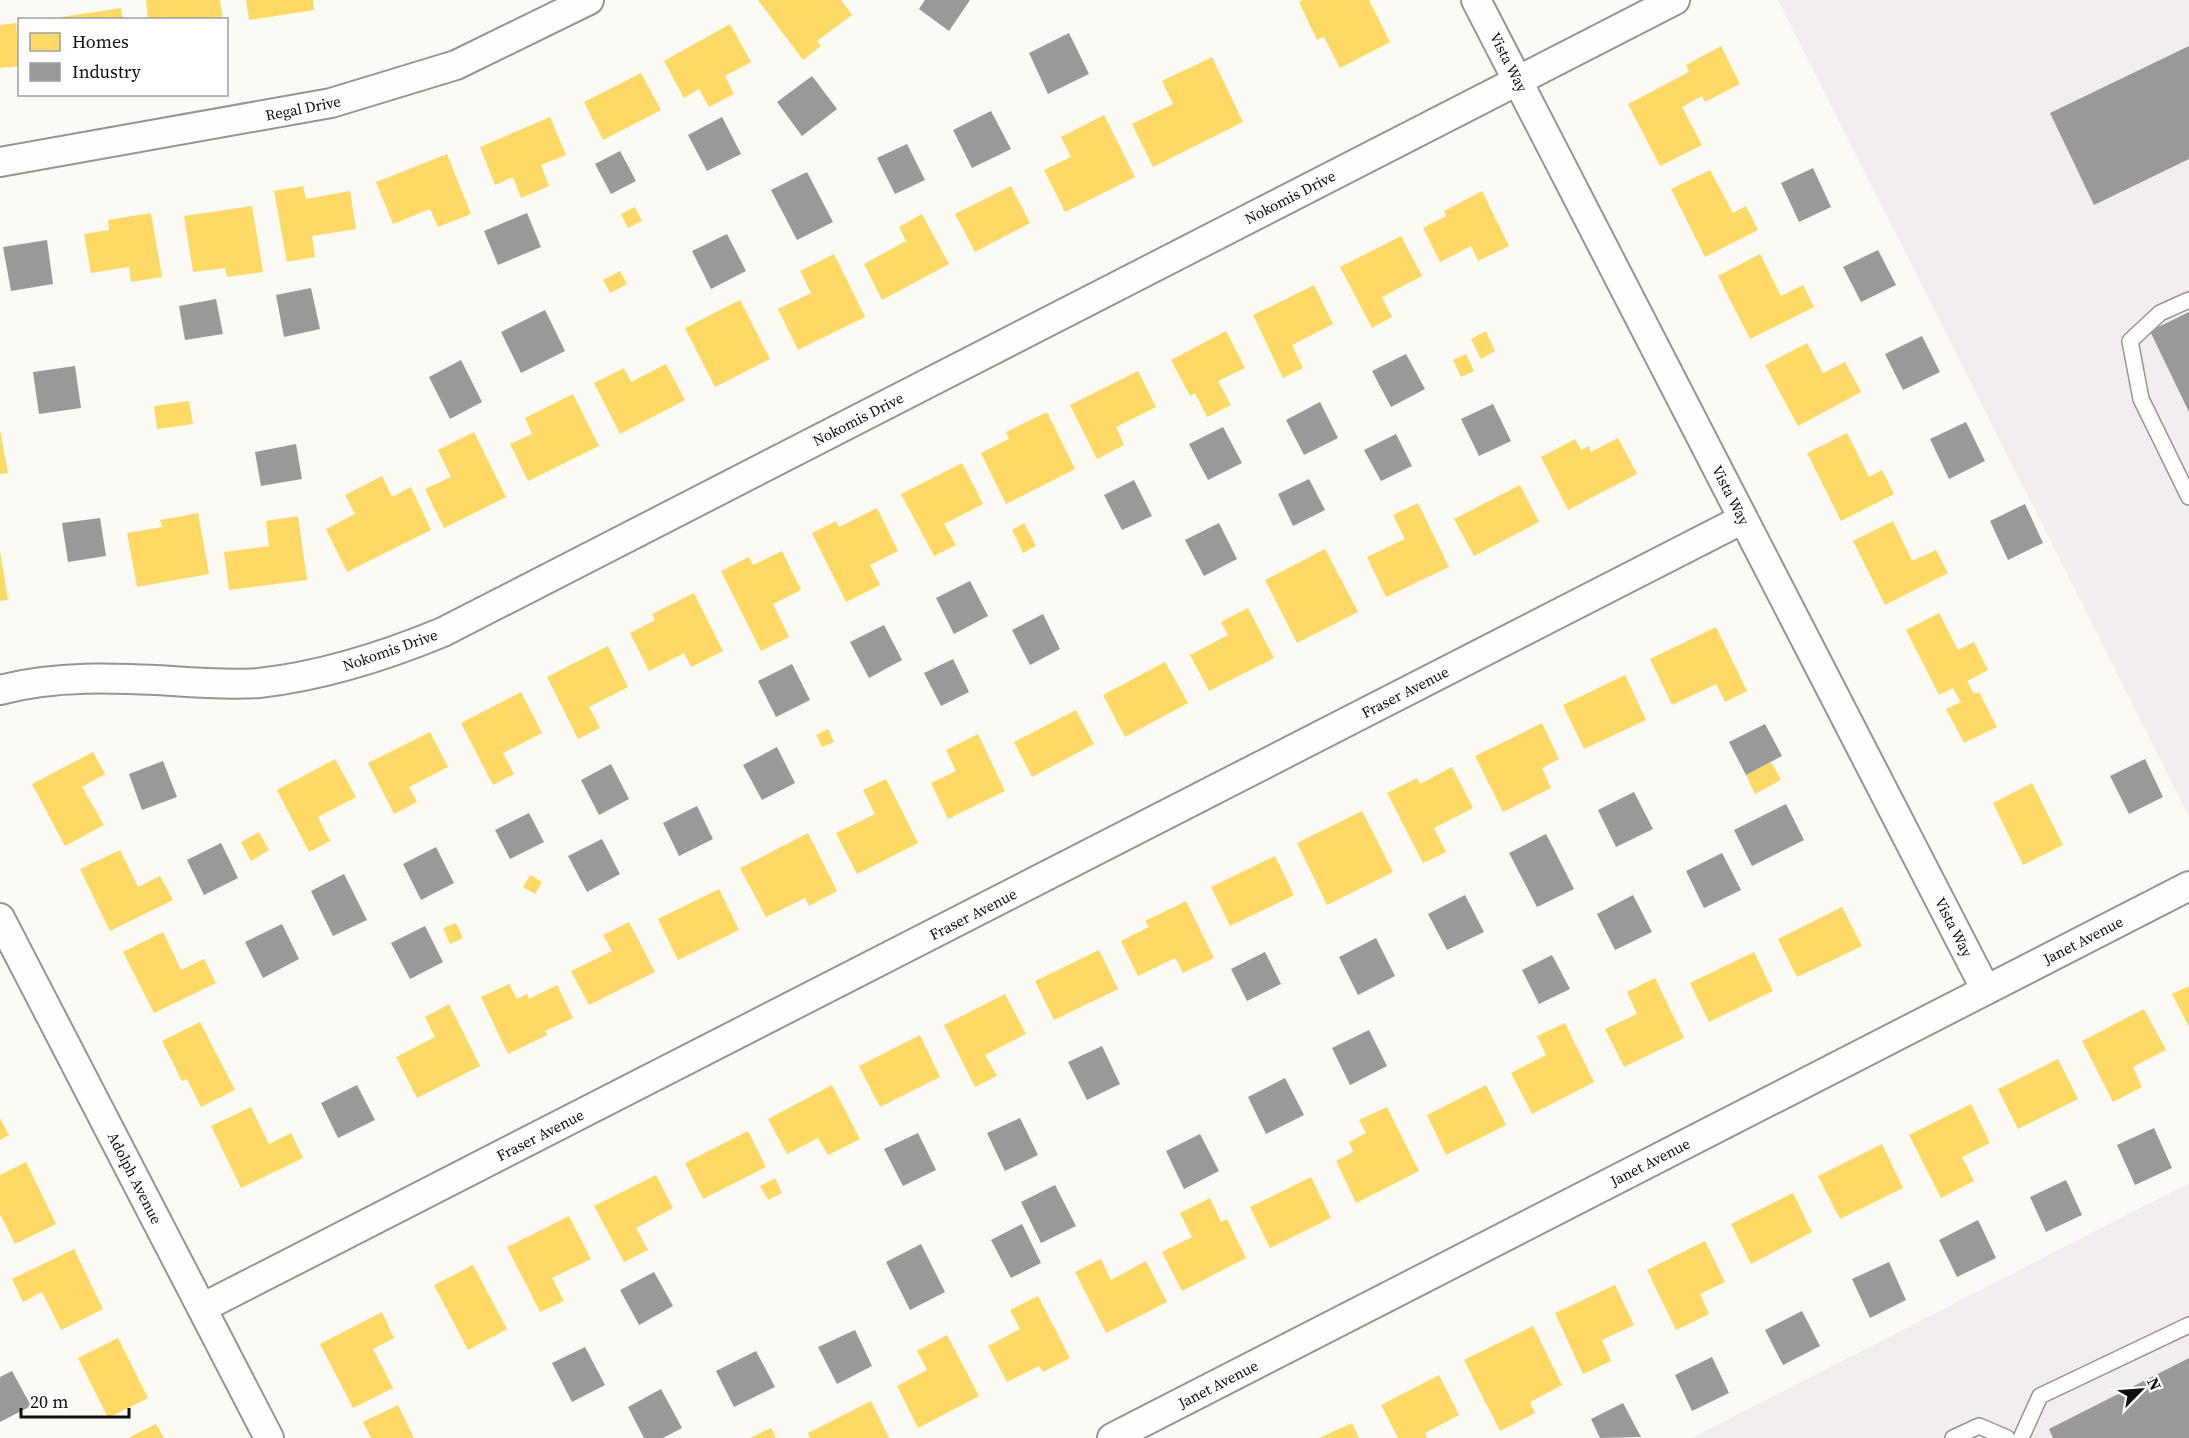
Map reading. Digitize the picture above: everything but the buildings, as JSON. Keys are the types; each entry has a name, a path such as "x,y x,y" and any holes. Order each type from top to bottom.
{"street":[{"name":"Regal Drive","path":"0,162 342,100 456,65 589,0"},
{"name":"Vista Way","path":"1476,0 1986,990"},
{"name":"Nokomis Drive","path":"0,690 75,679 259,682 330,670 401,650 454,627 1675,0"},
{"name":"Fraser Avenue","path":"202,1308 1743,519"},
{"name":"Janet Avenue","path":"1112,1438 2189,886"},
{"name":"Adolph Avenue","path":"0,918 269,1438"}],"lane":[{"path":"2189,300 2160,313 2130,341 2141,399 2189,497"},
{"path":"2021,1438 2040,1396 2189,1325"},
{"path":"1953,1438 1979,1425 2007,1438"}],"shaded area":[{"path":"1778,0 2189,0 2189,816"},
{"path":"2189,1183 2189,1438 1692,1438"}]}
